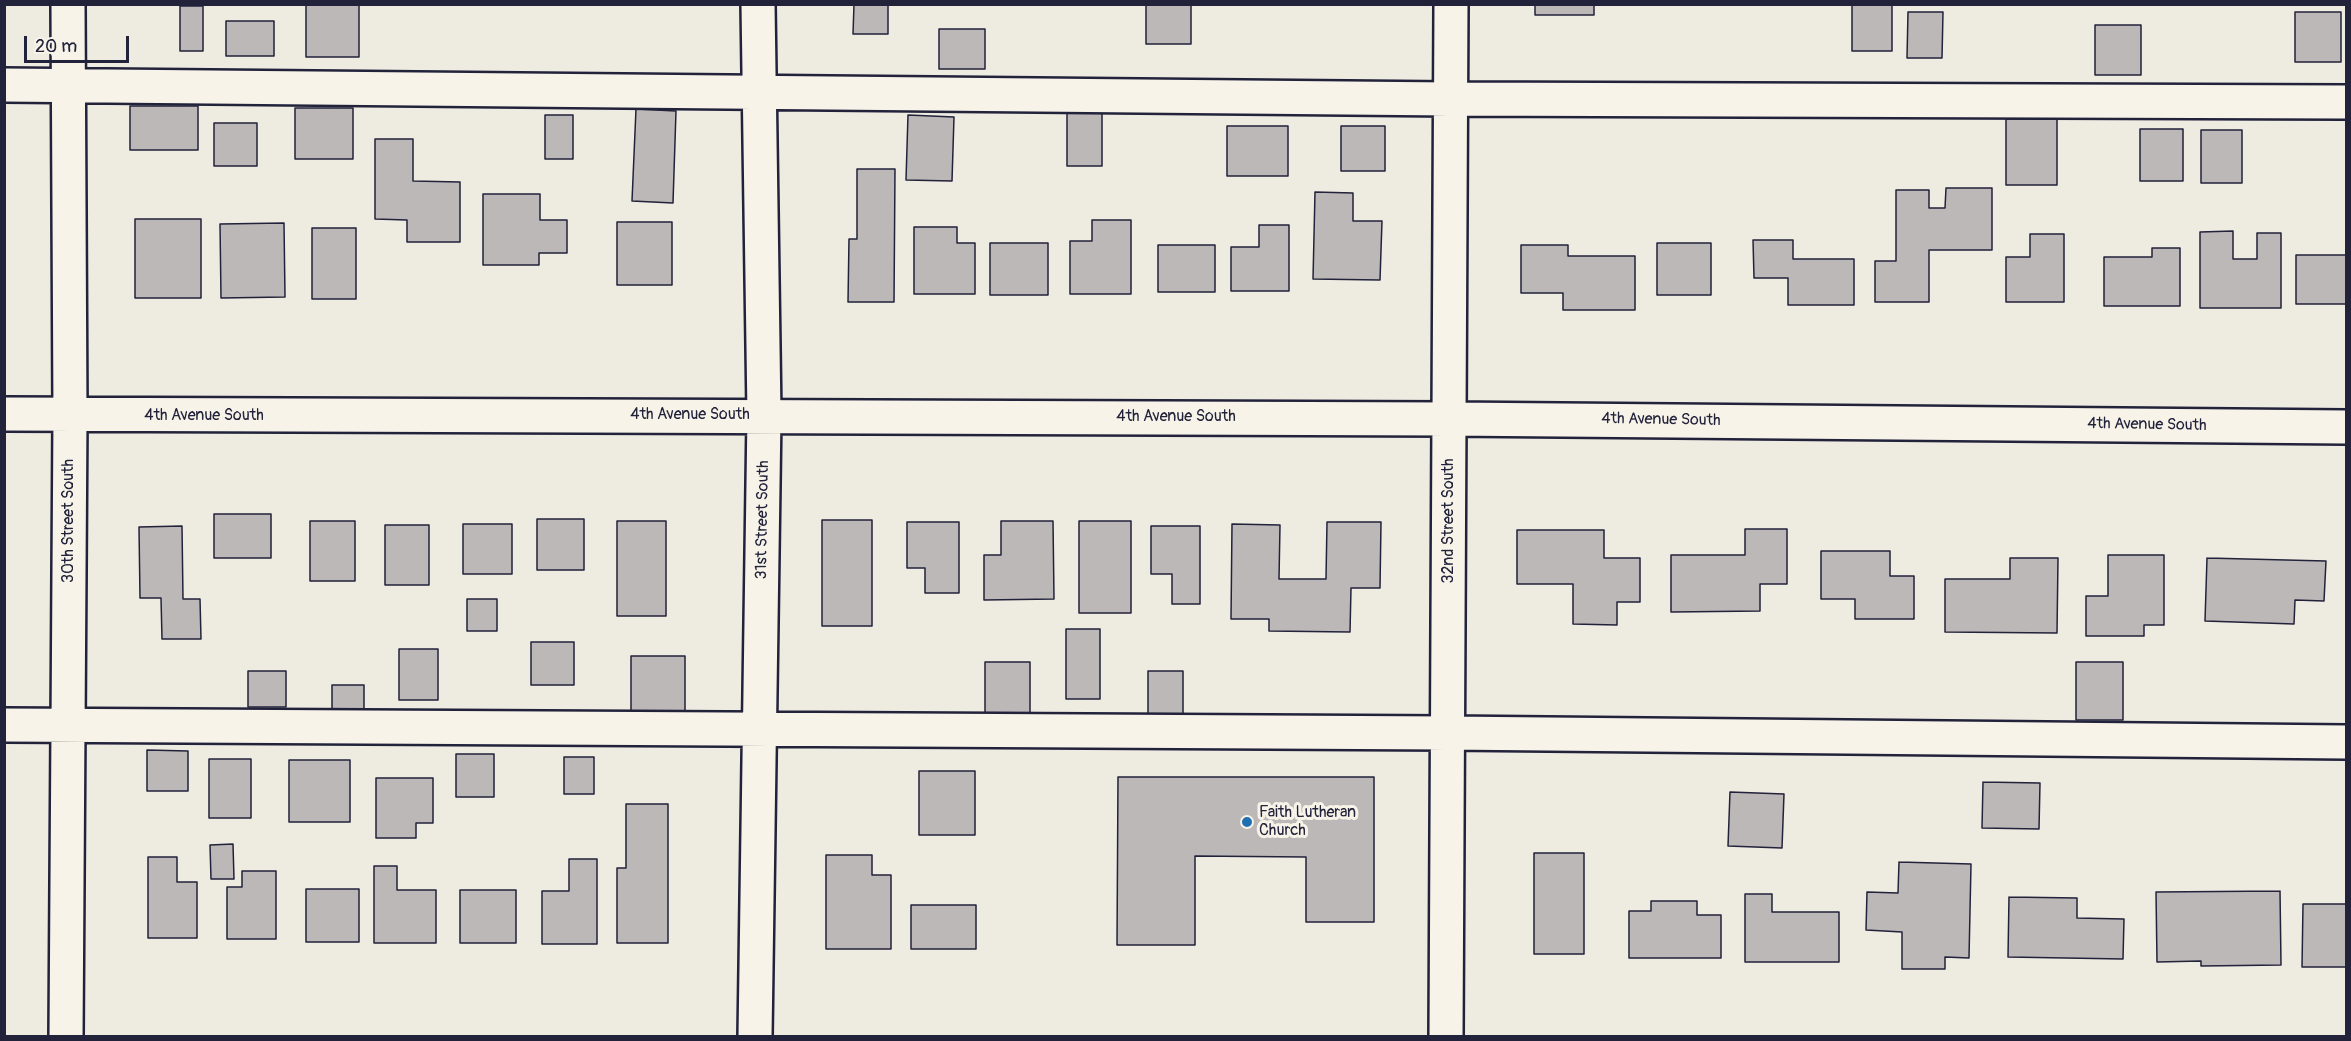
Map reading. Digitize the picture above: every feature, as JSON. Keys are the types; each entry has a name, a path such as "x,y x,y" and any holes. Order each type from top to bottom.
{"street":[{"name":"30th Street South","path":"66,1036 70,416 68,4"},
{"name":"31st Street South","path":"756,1036 764,415 758,4"},
{"name":"32nd Street South","path":"1446,1036 1451,4"},
{"path":"4,85 1450,99 2346,102"},
{"name":"4th Avenue South","path":"4,414 70,416 764,415 2346,427"},
{"path":"4,725 759,731 1448,733 2346,742"}],"building":[{"path":"306,4 359,4 359,57 306,57"},
{"path":"854,4 888,4 888,34 853,34"},
{"path":"1146,4 1191,4 1191,44 1146,44"},
{"path":"1535,4 1594,4 1594,15 1535,15"},
{"path":"1852,4 1892,4 1892,51 1852,51"},
{"path":"180,6 203,6 203,51 180,51"},
{"path":"1908,12 1943,12 1942,58 1907,58"},
{"path":"2295,12 2341,12 2341,62 2295,62"},
{"path":"226,21 274,21 274,56 226,56"},
{"path":"2095,25 2141,25 2141,75 2095,75"},
{"path":"939,29 985,29 985,69 939,69"},
{"path":"130,106 198,106 198,150 130,150"},
{"path":"295,108 353,108 353,159 295,159"},
{"path":"636,109 676,111 673,203 632,201"},
{"path":"1067,109 1102,109 1102,166 1067,166"},
{"path":"545,115 573,115 573,159 545,159"},
{"path":"908,115 954,117 952,181 906,180"},
{"path":"2006,119 2057,119 2057,185 2006,185"},
{"path":"214,123 257,123 257,166 214,166"},
{"path":"1227,126 1288,126 1288,176 1227,176"},
{"path":"1341,126 1385,126 1385,171 1341,171"},
{"path":"2140,129 2183,129 2183,181 2140,181"},
{"path":"2201,130 2242,130 2242,183 2201,183"},
{"path":"375,139 413,139 413,181 460,182 460,242 407,242 407,220 375,219"},
{"path":"857,169 895,169 894,302 848,302 849,239 857,239"},
{"path":"1946,188 1992,188 1992,250 1929,250 1929,302 1875,302 1875,261 1896,261 1896,190 1929,190 1929,208 1945,208"},
{"path":"1315,192 1353,193 1353,221 1382,221 1380,280 1313,279"},
{"path":"483,194 540,194 540,220 567,220 567,253 539,253 539,265 483,265"},
{"path":"135,219 201,219 201,298 135,298"},
{"path":"1092,220 1131,220 1131,294 1070,294 1070,241 1092,241"},
{"path":"617,222 672,222 672,285 617,285"},
{"path":"284,223 285,297 221,298 220,224"},
{"path":"1259,225 1289,225 1289,291 1231,291 1231,247 1259,247"},
{"path":"914,227 957,227 957,243 975,243 975,294 914,294"},
{"path":"312,228 356,228 356,299 312,299"},
{"path":"2233,231 2233,259 2257,259 2257,233 2281,233 2281,308 2200,308 2200,232"},
{"path":"2030,234 2064,234 2064,302 2006,302 2006,257 2030,257"},
{"path":"1753,240 1793,240 1793,259 1854,259 1854,305 1788,305 1788,278 1754,278"},
{"path":"990,243 1048,243 1048,295 990,295"},
{"path":"1657,243 1711,243 1711,295 1657,295"},
{"path":"1158,245 1215,245 1215,292 1158,292"},
{"path":"1521,245 1568,245 1568,256 1635,256 1635,310 1563,310 1563,293 1521,293"},
{"path":"2152,248 2180,248 2180,306 2104,306 2104,257 2152,257"},
{"path":"2296,255 2346,255 2346,304 2296,304"},
{"path":"214,514 271,514 271,558 214,558"},
{"path":"537,519 584,519 584,570 537,570"},
{"path":"822,520 872,520 872,626 822,626"},
{"path":"310,521 355,521 355,581 310,581"},
{"path":"617,521 666,521 666,616 617,616"},
{"path":"1001,521 1053,521 1054,599 984,600 984,555 1001,555"},
{"path":"1079,521 1131,521 1131,613 1079,613"},
{"path":"907,522 959,522 959,593 925,593 925,568 907,568"},
{"path":"1327,522 1381,522 1380,588 1351,588 1350,632 1269,631 1269,619 1231,619 1232,524 1280,525 1279,579 1326,579"},
{"path":"463,524 512,524 512,574 463,574"},
{"path":"385,525 429,525 429,585 385,585"},
{"path":"182,526 183,599 200,599 201,639 162,639 161,598 140,598 139,527"},
{"path":"1151,526 1200,526 1200,604 1172,604 1172,574 1151,574"},
{"path":"1745,529 1787,529 1787,584 1760,584 1760,611 1671,612 1671,555 1745,555"},
{"path":"1517,530 1604,530 1604,558 1640,558 1640,602 1617,602 1617,625 1573,624 1573,584 1517,584"},
{"path":"1821,551 1890,551 1890,576 1914,576 1914,619 1855,619 1855,599 1821,599"},
{"path":"2108,555 2164,555 2164,625 2144,625 2144,636 2086,636 2086,596 2108,596"},
{"path":"2010,558 2058,558 2057,633 1945,632 1945,579 2010,579"},
{"path":"2207,558 2326,561 2324,601 2295,600 2294,624 2205,621"},
{"path":"467,599 497,599 497,631 467,631"},
{"path":"1066,629 1100,629 1100,699 1066,699"},
{"path":"531,642 574,642 574,685 531,685"},
{"path":"399,649 438,649 438,700 399,700"},
{"path":"631,656 685,656 685,712 631,712"},
{"path":"985,662 1030,662 1030,718 985,718"},
{"path":"2076,662 2123,662 2123,720 2076,720"},
{"path":"248,671 286,671 286,707 248,707"},
{"path":"1148,671 1183,671 1183,717 1148,717"},
{"path":"332,685 364,685 364,712 332,712"},
{"path":"147,750 188,751 188,791 147,791"},
{"path":"456,754 494,754 494,797 456,797"},
{"path":"564,757 594,757 594,794 564,794"},
{"path":"209,759 251,759 251,818 209,818"},
{"path":"289,760 350,760 350,822 289,822"},
{"path":"919,771 975,771 975,835 919,835"},
{"path":"1118,777 1374,777 1374,922 1306,922 1306,857 1195,856 1195,945 1117,945"},
{"path":"376,778 433,778 433,823 416,823 416,838 376,838"},
{"path":"1983,782 2040,783 2039,829 1982,828"},
{"path":"1730,792 1784,794 1782,848 1728,846"},
{"path":"626,804 668,804 668,943 617,943 617,868 626,868"},
{"path":"233,844 234,879 211,879 210,845"},
{"path":"1534,853 1584,853 1584,954 1534,954"},
{"path":"826,855 872,855 872,875 891,875 891,949 826,949"},
{"path":"148,857 177,857 177,882 197,882 197,938 148,938"},
{"path":"569,859 597,859 597,944 542,944 542,891 569,891"},
{"path":"1899,862 1971,864 1969,958 1945,957 1945,969 1902,969 1902,932 1866,930 1867,892 1898,893"},
{"path":"374,866 397,866 397,890 436,890 436,943 374,943"},
{"path":"242,871 276,871 276,939 227,939 227,887 242,887"},
{"path":"306,889 359,889 359,942 306,942"},
{"path":"460,890 516,890 516,943 460,943"},
{"path":"2280,891 2281,965 2201,966 2201,961 2157,962 2156,892"},
{"path":"1745,894 1772,894 1772,912 1839,912 1839,962 1745,962"},
{"path":"2009,897 2077,898 2077,918 2124,919 2123,959 2008,957"},
{"path":"1651,901 1697,901 1697,915 1721,915 1721,958 1629,958 1629,911 1651,911"},
{"path":"2303,904 2346,904 2346,967 2302,967"},
{"path":"911,905 976,905 976,949 911,949"}],"place":[{"name":"Faith Lutheran Church","path":"1247,822"}]}
